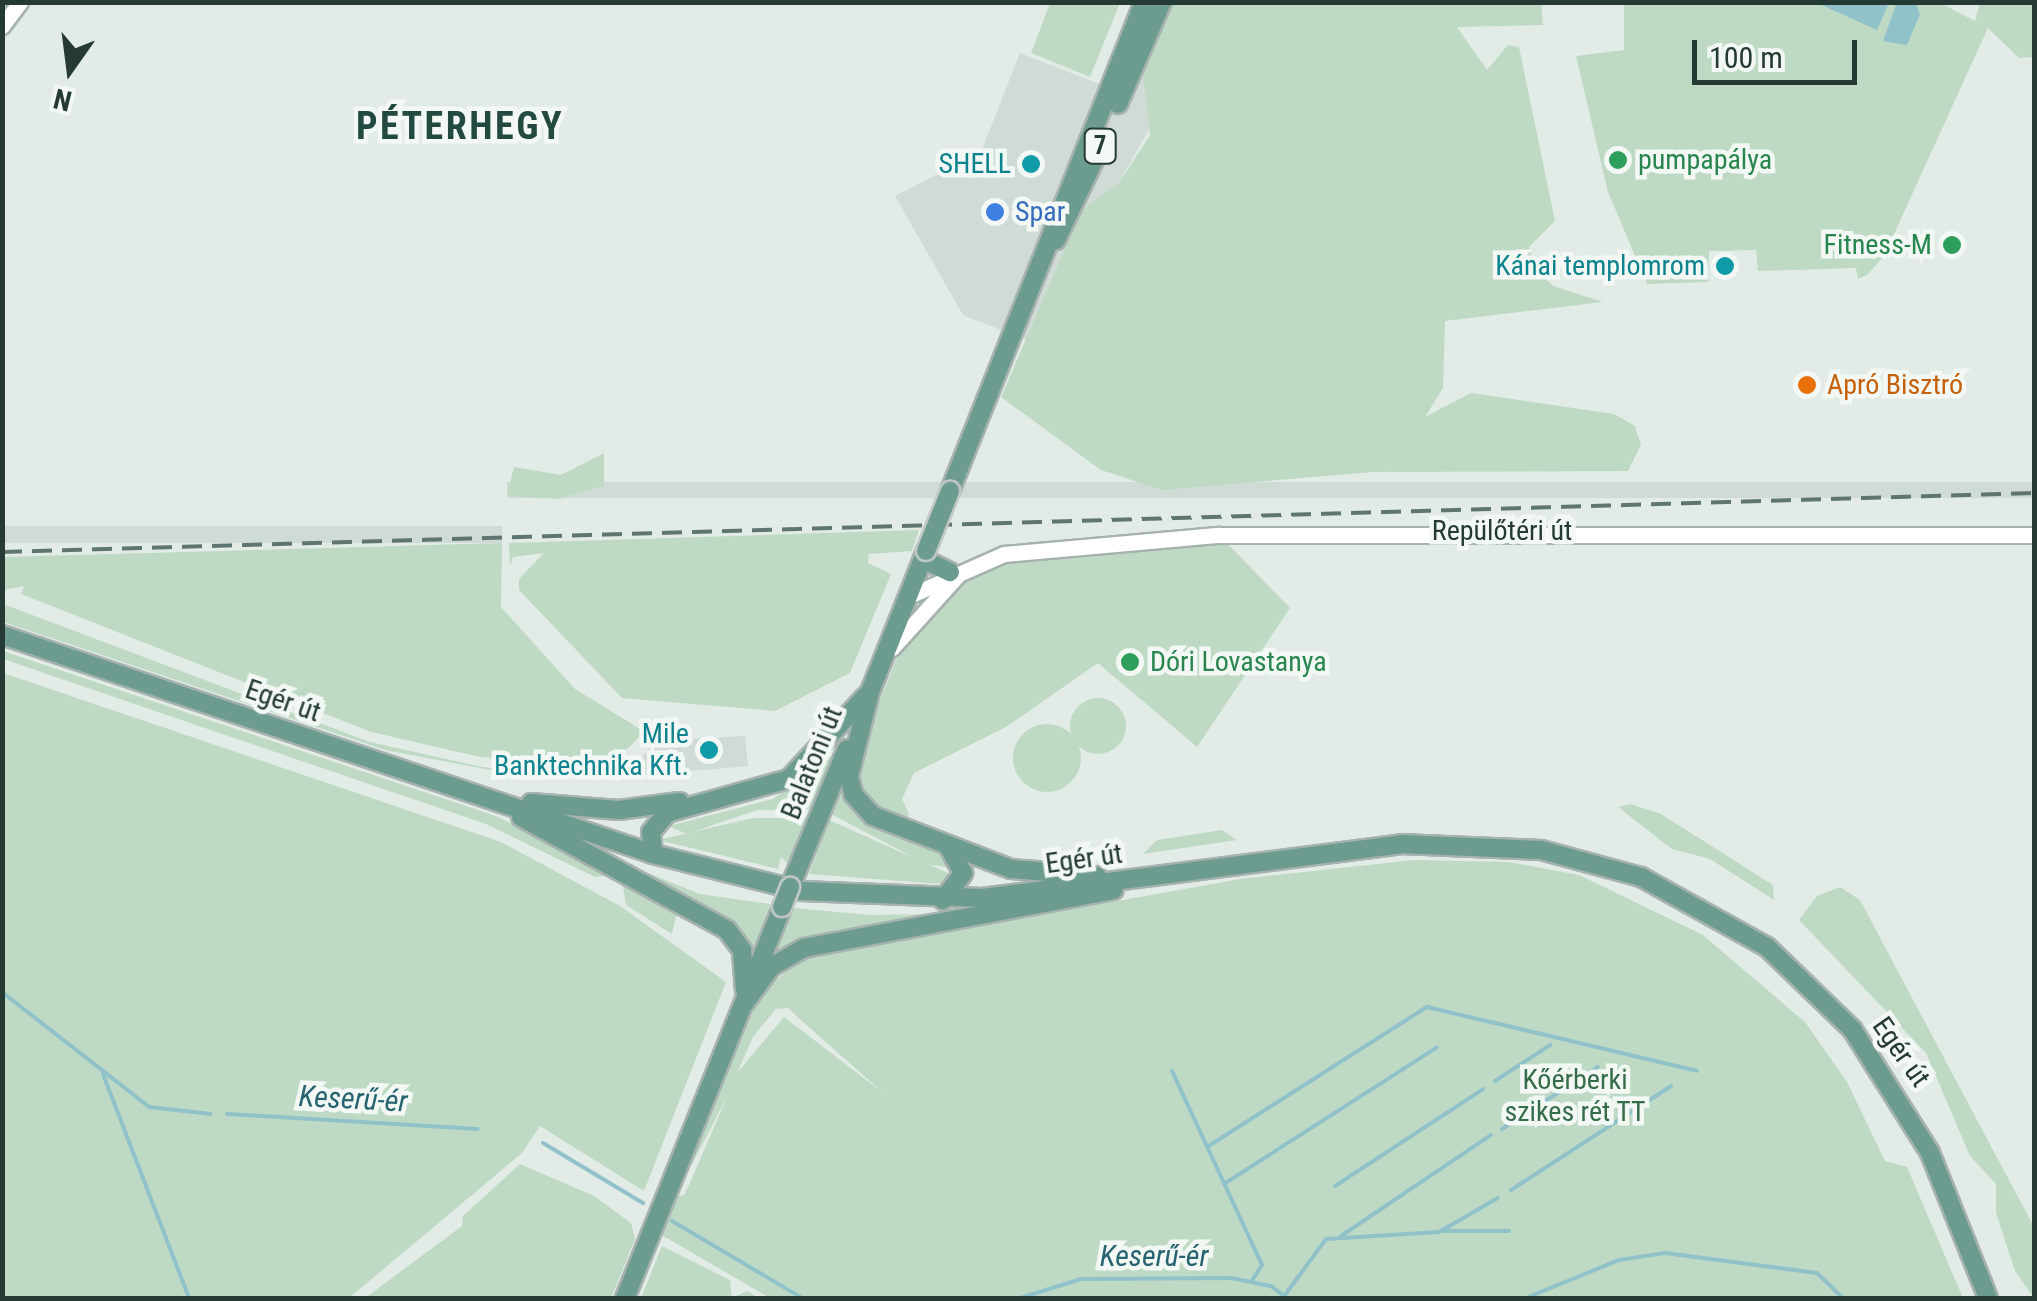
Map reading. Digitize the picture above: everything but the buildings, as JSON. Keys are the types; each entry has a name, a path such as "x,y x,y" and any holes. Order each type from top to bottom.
{"main road":[{"name":"Balatoni út","path":"625,1298 1050,248 1144,2"},
{"name":"Balatoni út","path":"1050,248 1066,229 1162,2"},
{"path":"924,555 950,572"},
{"name":"Egér út","path":"2,635 653,854 802,891 943,900 1145,878 1330,850 1476,844 1572,856 1676,891 1768,947 1852,1029 1930,1153 1988,1298"},
{"path":"653,854 650,836 658,820 798,773 870,692"},
{"path":"870,692 852,758 853,794 883,822 948,848 1026,872 1145,878"},
{"path":"490,799 592,810 714,802"},
{"path":"490,799 726,930 744,959 744,1004"},
{"path":"943,900 963,873 948,848"},
{"path":"744,1004 771,967 804,948 1082,902 1145,878"}],"street":[{"path":"2,26 20,2"},
{"name":"Repülőtéri út","path":"909,596 950,572 1036,549 1313,531 2034,535"},
{"name":"Repülőtéri út","path":"882,662 926,603 972,565"}],"shaded area":[{"path":"1020,53 1102,85 1143,71 1153,122 1119,183 1082,209 1026,340 963,315 895,196 981,152"},
{"path":"507,482 2034,482 2034,498 507,498"},
{"path":"3,526 502,526 502,543 3,543"},
{"path":"745,736 748,766 636,776 631,770 656,741"}],"green space":[{"path":"1050,3 1120,3 1090,77 1031,53"},
{"path":"1172,3 1541,3 1543,25 1457,27 1487,70 1508,45 1519,47 1555,221 1529,247 1535,268 1553,286 1603,302 1445,321 1443,388 1425,417 1471,393 1614,414 1635,426 1641,445 1628,471 1373,472 1162,490 1101,470 1001,397 1082,209 1119,183 1150,135 1143,71"},
{"path":"1624,3 1940,3 1975,21 1980,3 2034,3 2034,57 2019,58 1988,28 1884,256 1867,275 1858,279 1856,268 1758,271 1756,250 1709,251 1708,282 1647,284 1608,192 1576,56 1624,50"},
{"path":"604,453 604,486 558,499 507,496 514,467 561,475"},
{"path":"919,530 912,551 869,554 868,563 891,574 850,673 775,711 622,698 519,590 519,579 544,553 513,557 510,566 509,543"},
{"path":"1219,535 1290,608 1197,747 1098,663 1006,727 914,773 902,799 909,814 903,823 866,802 856,764 865,737 907,633 935,598 1004,554"},
{"path":"502,543 501,607 575,689 645,732 609,766 480,757 371,732 21,594 24,586 3,590 3,557"},
{"path":"3,604 370,742 482,767 621,780 506,773 385,750 3,622"},
{"path":"3,651 496,816 613,875 595,877 486,824 3,659"},
{"path":"3,673 501,842 620,906 726,982 644,1191 540,1126 522,1153 349,1298 3,1298"},
{"path":"1098,698 1118,706 1126,726 1118,746 1098,754 1078,746 1070,726 1078,706"},
{"path":"1047,724 1060,726 1071,734 1079,745 1079,771 1071,782 1060,790 1047,792 1034,790 1023,782 1015,771 1013,758 1015,745 1023,734 1034,726"},
{"path":"838,751 811,809 757,810 687,834 669,826 773,799"},
{"path":"838,791 868,823 949,855 958,869 926,864 831,814"},
{"path":"1630,804 1661,814 1773,885 1774,900 1710,859 1672,849 1618,807"},
{"path":"753,818 808,818 789,865 781,857 778,869 658,840"},
{"path":"829,820 957,877 953,885 809,874"},
{"path":"1222,830 1237,840 1143,854 1157,840"},
{"name":"Kőérberki szikes rét TT","path":"1414,860 1509,862 1579,875 1703,935 1805,1022 1847,1082 1885,1161 1907,1167 1963,1298 770,1298 653,1230 666,1198 684,1195 689,1185 728,1095 676,1195 760,995 801,958 1240,879","holes":["788,1008 882,1092 784,1017 737,1073 753,1037 776,1009"]},
{"path":"628,865 700,894 770,904 752,960 744,940"},
{"path":"622,880 677,912 672,934 626,905"},
{"path":"1840,887 1860,900 2034,1227 2034,1298 2015,1271 1996,1213 1996,1184 1970,1156 1926,1053 1799,920 1817,896"},
{"path":"794,908 870,915 943,914 810,936 771,955"},
{"path":"520,1164 594,1196 631,1223 635,1239 611,1298 365,1298 462,1226 463,1216"},
{"path":"662,1246 730,1280 732,1298 641,1298"},
{"path":"747,1291 759,1298 732,1298"}],"water":[{"path":"1889,2 1877,30 1817,3"},
{"path":"1916,3 1920,14 1907,45 1883,41 1896,5"}],"waterway":[{"name":"Keserű-ér","path":"2,992 149,1107 211,1114"},
{"path":"1207,1147 1427,1007 1697,1071"},
{"path":"1495,1081 1550,1045"},
{"path":"1224,1184 1437,1047"},
{"path":"1502,1129 1598,1067"},
{"path":"1172,1071 1262,1265 1253,1279"},
{"path":"103,1074 189,1298"},
{"path":"1511,1190 1671,1086"},
{"path":"1335,1186 1483,1089"},
{"name":"Keserű-ér","path":"227,1114 478,1129"},
{"path":"1341,1236 1491,1135"},
{"name":"Keserű-ér","path":"543,1143 643,1203"},
{"path":"1285,1295 1326,1239 1439,1232 1498,1198"},
{"name":"Keserű-ér","path":"672,1221 802,1298"},
{"path":"1444,1231 1509,1231"},
{"path":"1526,1298 1619,1260 1665,1253 1817,1273 1843,1298"},
{"name":"Keserű-ér","path":"1020,1298 1081,1279 1232,1278 1271,1286 1287,1298"}],"railway":[{"path":"2,552 2034,493"}],"place":[{"name":"pumpapálya","path":"1618,160"},
{"name":"SHELL","path":"1031,164"},
{"name":"Spar","path":"995,212"},
{"name":"Fitness-M","path":"1952,245"},
{"name":"Kánai templomrom","path":"1725,266"},
{"name":"Apró Bisztró","path":"1807,385"},
{"name":"Dóri Lovastanya","path":"1130,662"},
{"name":"Mile Banktechnika Kft.","path":"709,750"}],"district":[{"name":"PÉTERHEGY","path":"460,127"}]}
